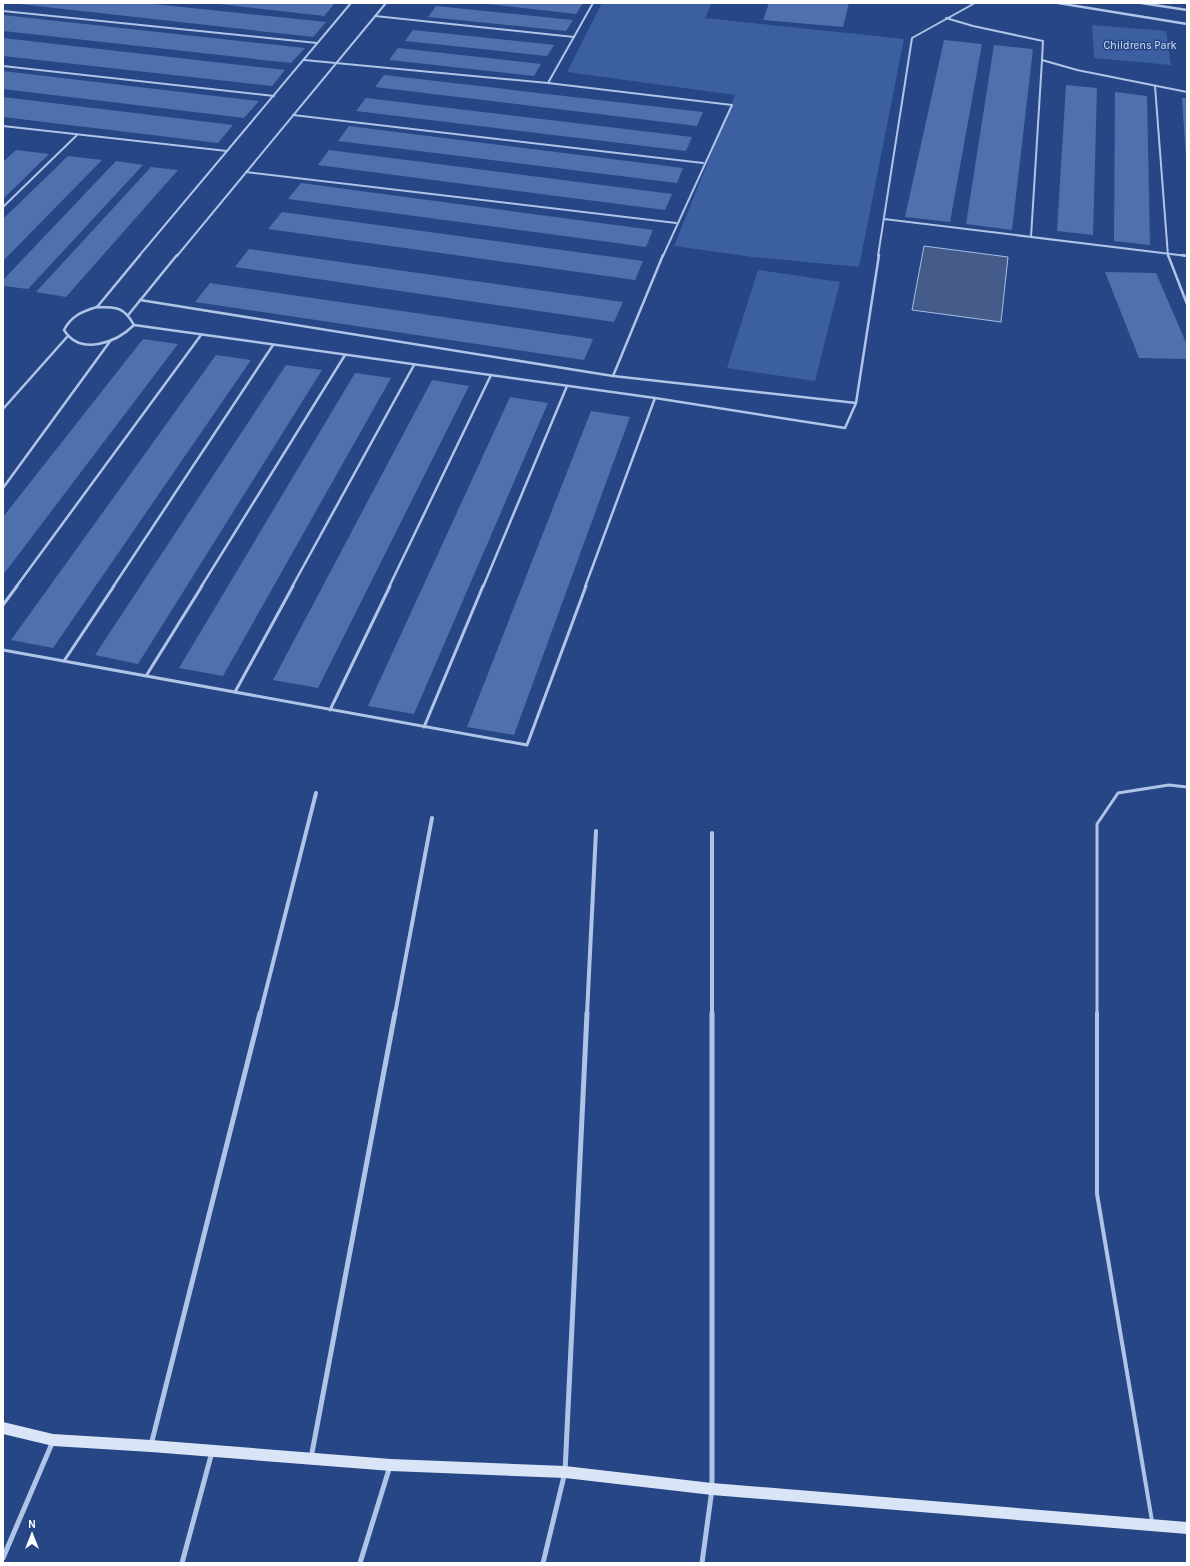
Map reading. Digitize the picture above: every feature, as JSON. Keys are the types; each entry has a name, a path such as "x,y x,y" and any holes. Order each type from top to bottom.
{"street":[{"path":"1058,3 1187,24"},
{"path":"1141,3 1187,10"},
{"path":"151,1446 316,793"},
{"path":"311,1458 432,818"},
{"path":"543,1563 565,1472 596,831"},
{"path":"702,1563 712,1489 712,833"},
{"path":"3,1428 53,1440 151,1446 391,1465 565,1472 712,1489 1187,1528"},
{"path":"3,1558 53,1440"},
{"path":"182,1563 212,1452"},
{"path":"360,1563 391,1465"}],"lane":[{"path":"97,307 351,3"},
{"path":"128,314 195,236 386,3"},
{"path":"548,83 593,3"},
{"path":"134,326 128,314 121,309 97,307 84,311 70,319 64,330 67,337 75,342 99,344 122,335 134,326 655,398 845,428 856,403 912,38 975,3"},
{"path":"3,11 317,43"},
{"path":"374,16 574,37"},
{"path":"946,18 973,26 1043,41 1031,237"},
{"path":"304,60 548,83 732,105 703,163 676,223 613,376"},
{"path":"1042,60 1077,70 1187,92"},
{"path":"3,66 274,96"},
{"path":"1154,86 1166,254 1187,304"},
{"path":"293,115 703,163"},
{"path":"3,126 227,151"},
{"path":"3,207 77,135"},
{"path":"246,172 676,223"},
{"path":"884,218 1187,256"},
{"path":"140,300 613,376 856,403"},
{"path":"3,605 201,335"},
{"path":"3,409 67,337"},
{"path":"3,488 111,340"},
{"path":"64,661 273,345"},
{"path":"146,676 345,355"},
{"path":"235,692 414,365"},
{"path":"330,710 491,375"},
{"path":"424,727 567,386"},
{"path":"3,650 527,745 655,398"},
{"path":"1153,1525 1097,1194 1097,824 1118,793 1169,785 1187,787"}],"green space":[{"path":"602,3 712,3 705,18 904,39 859,267 753,257 674,246 735,95 567,72"},
{"name":"Childrens Park","path":"1092,25 1166,31 1171,65 1094,58"},
{"path":"758,270 840,282 815,381 727,368"}],"shaded area":[{"path":"924,246 1008,257 1001,322 912,310"}],"building":[{"path":"10,3 144,3 326,22 313,37"},
{"path":"210,3 335,3 324,16"},
{"path":"479,3 583,3 576,14"},
{"path":"769,3 849,3 843,27 763,20"},
{"path":"436,6 573,20 566,31 428,17"},
{"path":"3,15 305,48 291,63 3,31"},
{"path":"413,30 554,45 547,56 405,41"},
{"path":"3,38 285,70 272,86 3,56"},
{"path":"944,40 982,44 950,222 905,217"},
{"path":"994,45 1033,49 1012,230 966,224"},
{"path":"398,48 541,64 534,76 389,60"},
{"path":"3,71 259,101 244,118 3,89"},
{"path":"384,75 703,112 697,126 375,87"},
{"path":"1066,85 1097,88 1093,235 1057,231"},
{"path":"1115,92 1147,96 1150,245 1114,241"},
{"path":"3,97 233,125 218,143 3,117"},
{"path":"366,98 692,137 686,151 356,111"},
{"path":"1182,98 1187,98 1187,158 1186,158"},
{"path":"349,126 683,168 677,183 338,141"},
{"path":"16,150 49,154 3,199 3,162"},
{"path":"329,150 672,194 665,210 318,165"},
{"path":"68,156 102,160 3,261 3,219"},
{"path":"116,161 143,165 28,289 3,286 3,280"},
{"path":"151,167 178,170 66,297 36,292"},
{"path":"301,183 653,230 646,247 288,199"},
{"path":"282,212 643,261 635,280 268,229"},
{"path":"249,249 623,302 614,322 235,267"},
{"path":"1105,272 1156,273 1187,345 1187,359 1139,358"},
{"path":"210,283 593,339 584,360 195,302"},
{"path":"143,339 178,344 3,575 3,517"},
{"path":"216,355 251,360 53,648 11,640"},
{"path":"286,365 322,370 138,664 95,655"},
{"path":"355,373 391,378 223,676 179,668"},
{"path":"432,380 469,386 318,688 273,680"},
{"path":"510,397 548,403 414,714 368,706"},
{"path":"591,411 630,417 514,735 467,727"}]}
